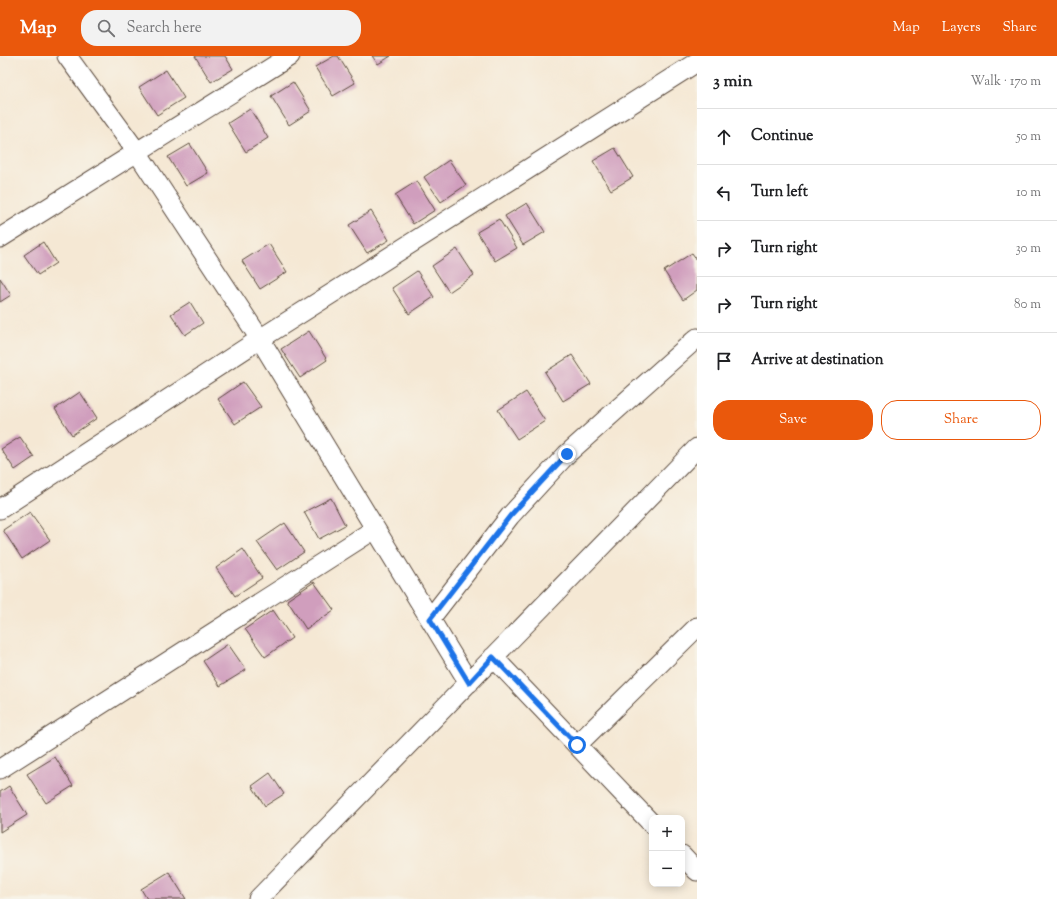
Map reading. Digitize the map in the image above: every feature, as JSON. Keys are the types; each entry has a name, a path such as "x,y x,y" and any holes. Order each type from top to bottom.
{"street":[{"path":"67,56 137,152 260,339 469,683"},
{"path":"0,238 290,56"},
{"path":"0,509 260,339 697,62"},
{"path":"430,619 510,516 567,454 697,338"},
{"path":"258,899 697,448"},
{"path":"0,769 375,529"},
{"path":"577,745 697,627"},
{"path":"493,657 649,821"},
{"path":"685,858 697,870"}],"building":[{"path":"195,56 225,56 233,69 211,82"},
{"path":"334,56 338,56 355,83 333,96 315,67"},
{"path":"372,56 391,56 378,64"},
{"path":"166,70 184,98 157,115 139,87"},
{"path":"293,82 311,111 289,125 271,96"},
{"path":"250,109 268,138 246,152 228,123"},
{"path":"190,144 208,173 186,186 168,157"},
{"path":"615,148 633,177 611,190 593,161"},
{"path":"449,160 466,185 441,202 424,177"},
{"path":"417,181 435,210 413,224 395,195"},
{"path":"527,203 545,232 523,245 505,216"},
{"path":"371,211 389,240 367,253 349,225"},
{"path":"499,219 517,248 495,261 477,232"},
{"path":"43,242 56,263 38,275 24,255"},
{"path":"269,244 287,272 260,289 242,261"},
{"path":"457,249 474,275 449,292 432,266"},
{"path":"692,253 697,260 697,290 683,300 664,271"},
{"path":"417,271 434,297 409,314 392,288"},
{"path":"0,278 11,295 0,302"},
{"path":"190,302 203,323 185,335 171,314"},
{"path":"309,331 327,360 300,378 281,349"},
{"path":"572,355 591,384 563,401 545,372"},
{"path":"243,382 261,407 235,424 218,399"},
{"path":"80,392 97,418 72,435 55,409"},
{"path":"526,392 545,421 517,439 498,410"},
{"path":"20,437 34,457 15,470 1,449"},
{"path":"331,498 345,525 319,539 304,512"},
{"path":"30,512 50,540 22,559 3,530"},
{"path":"285,523 304,552 277,570 257,542"},
{"path":"243,549 262,578 235,596 216,568"},
{"path":"314,582 334,610 306,629 287,600"},
{"path":"273,610 292,638 265,657 245,629"},
{"path":"228,644 246,670 220,686 203,661"},
{"path":"55,757 73,786 46,803 27,774"},
{"path":"270,773 284,794 265,806 252,786"},
{"path":"9,786 27,815 0,832 0,792"},
{"path":"169,872 186,899 147,899 141,889"}],"route":[{"path":"567,454 510,516 430,619 469,683 493,657 577,745"}]}
